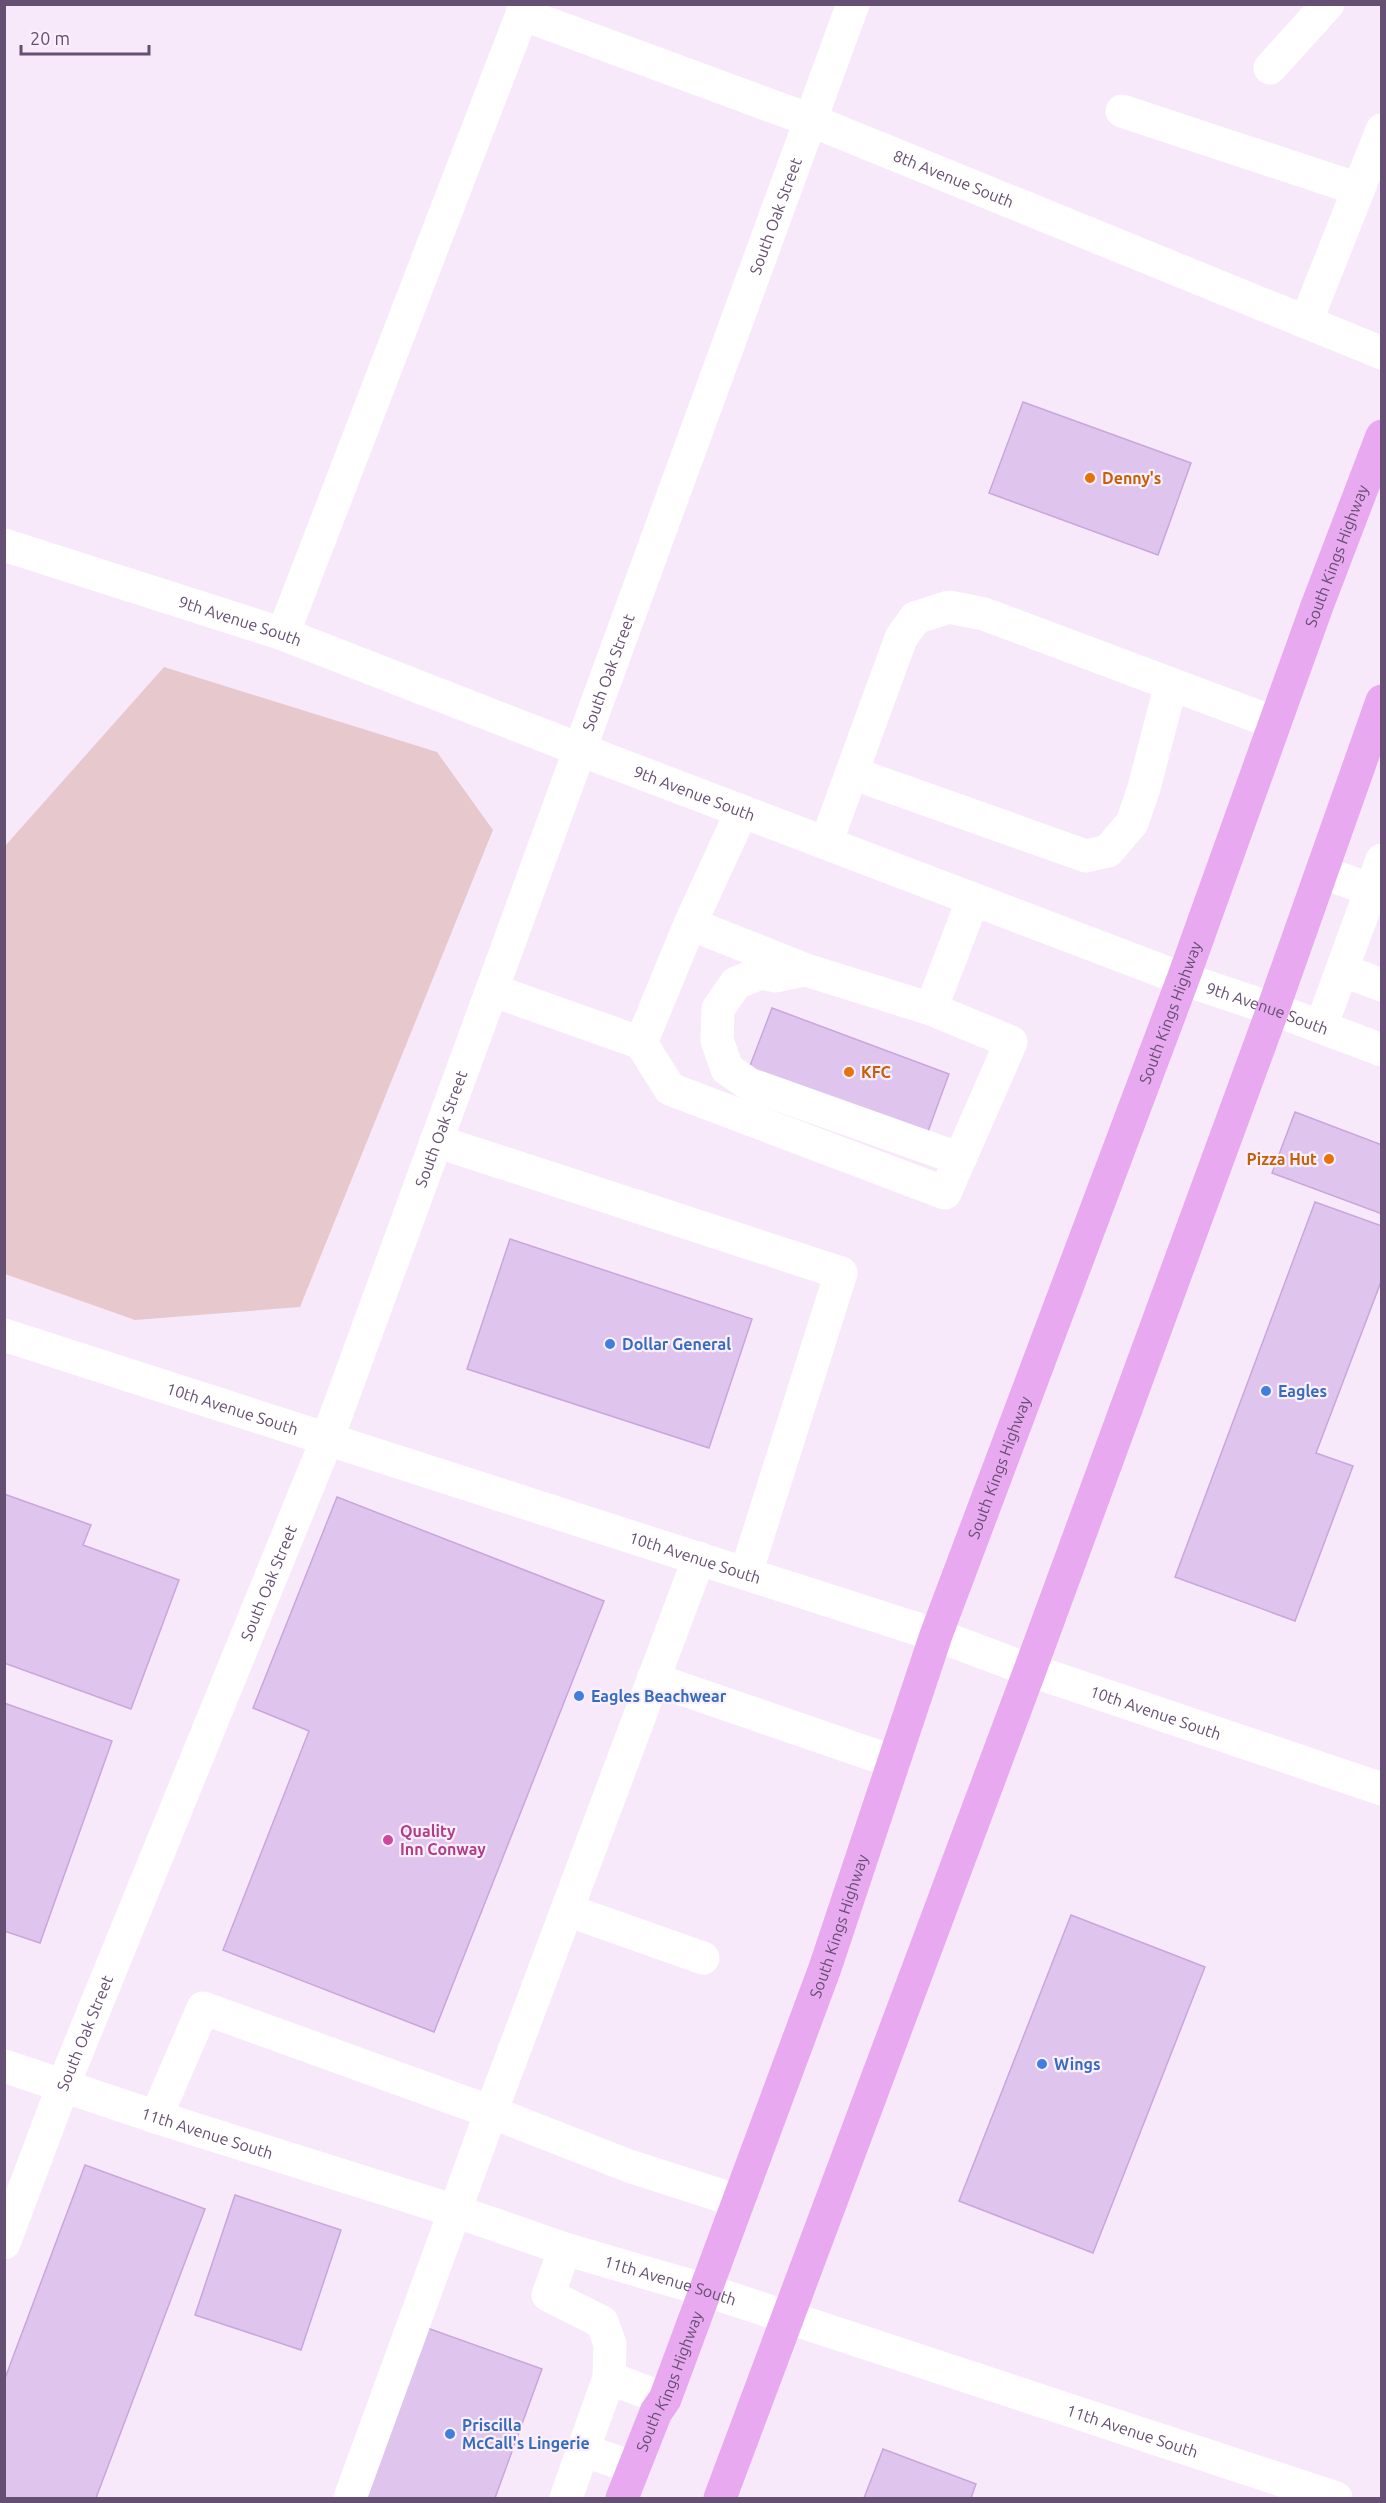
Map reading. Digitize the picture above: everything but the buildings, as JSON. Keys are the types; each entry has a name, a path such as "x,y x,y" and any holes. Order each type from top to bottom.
{"main road":[{"name":"South Kings Highway","path":"622,2499 656,2412 665,2398 825,1968 936,1635 1183,979 1382,436"},
{"path":"720,2499 1030,1670 1322,872 1372,759 1382,701"}],"street":[{"name":"South Oak Street","path":"4,2243 63,2086 328,1437 853,4"},
{"path":"1270,68 1328,4"},
{"name":"8th Avenue South","path":"524,9 810,120 1382,353"},
{"path":"283,634 524,9"},
{"path":"1122,111 1358,189"},
{"path":"1305,322 1382,130"},
{"name":"9th Avenue South","path":"4,545 283,634 580,750 1183,979 1273,1009 1382,1050"},
{"path":"826,843 901,638 915,618 949,608 984,614 1275,723"},
{"path":"852,773 1086,856 1108,850 1132,823 1144,788 1171,684"},
{"path":"642,1043 690,924 742,812"},
{"path":"1321,1027 1376,875 1322,872"},
{"path":"931,1009 973,899"},
{"path":"492,990 642,1043 670,1089 945,1193 1011,1041 931,1009 806,970 690,924"},
{"path":"806,970 776,976 760,972 736,983 718,1009 717,1040 727,1069 749,1084 960,1159"},
{"path":"1342,970 1382,985"},
{"path":"436,1141 841,1273 746,1573"},
{"name":"10th Avenue South","path":"4,1335 328,1437 936,1635 1030,1670 1382,1789"},
{"path":"350,2499 491,2112 699,1558"},
{"path":"653,1679 894,1762"},
{"path":"567,1910 703,1958"},
{"path":"156,2117 203,2008 491,2112 629,2166 738,2201"},
{"name":"11th Avenue South","path":"4,2066 565,2248 705,2290 1336,2499"},
{"path":"565,2248 548,2295 602,2322 610,2344 609,2378 566,2499"},
{"path":"609,2378 665,2398"},
{"path":"583,2450 634,2468"}],"shaded area":[{"path":"164,667 437,752 493,830 300,1307 135,1320 5,1274 5,846"}],"place":[{"name":"Denny's","path":"1090,478"},
{"name":"KFC","path":"849,1072"},
{"name":"Pizza Hut","path":"1329,1159"},
{"name":"Dollar General","path":"610,1344"},
{"name":"Eagles","path":"1266,1391"},
{"name":"Eagles Beachwear","path":"579,1696"},
{"name":"Quality Inn Conway","path":"388,1840"},
{"name":"Wings","path":"1042,2064"},
{"name":"Priscilla McCall's Lingerie","path":"450,2434"}]}
